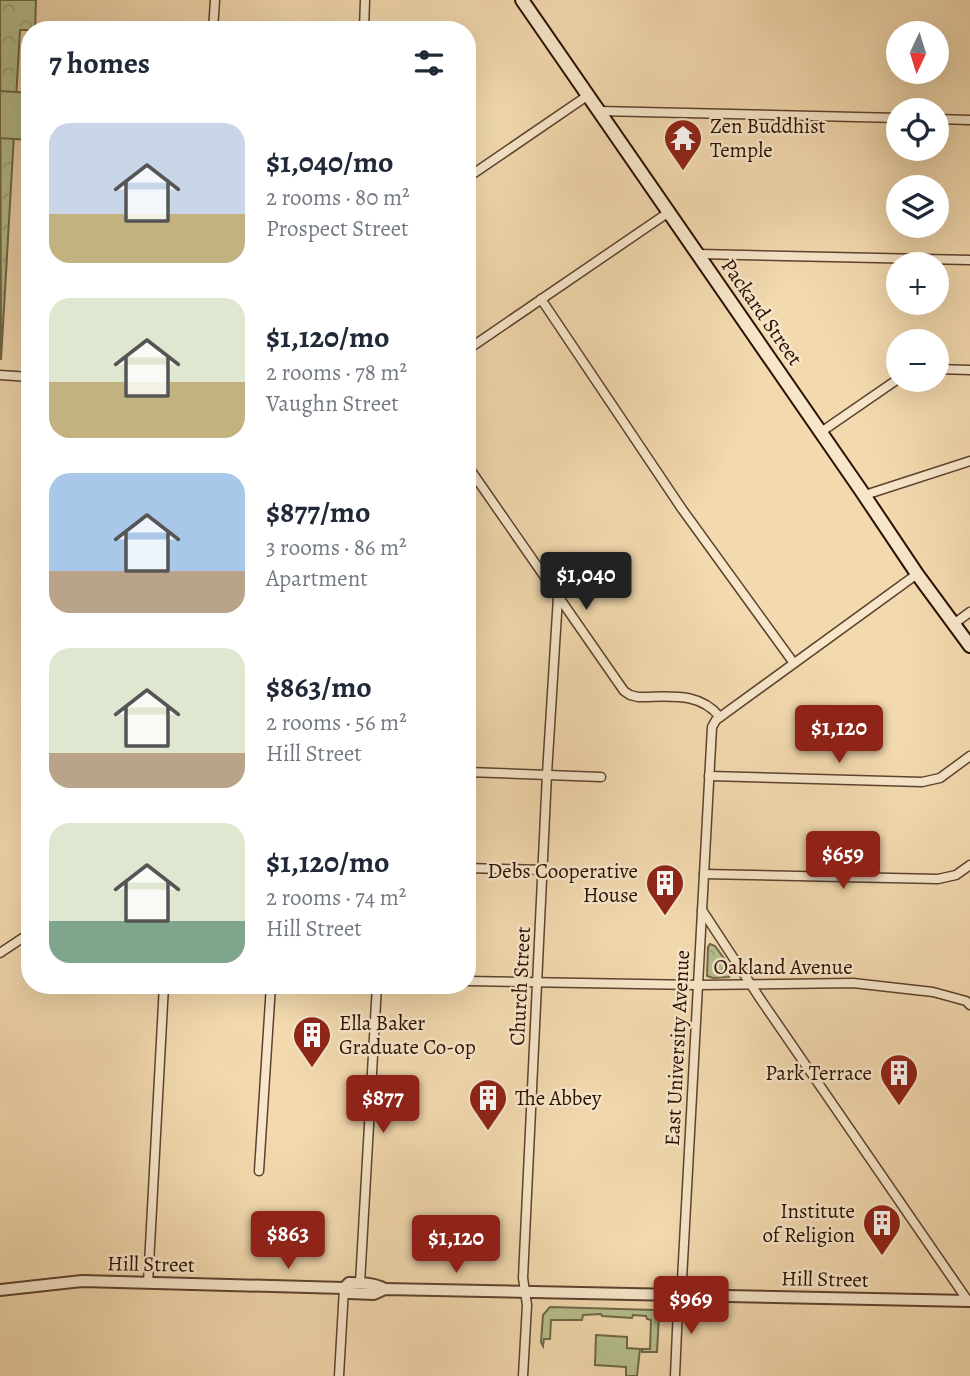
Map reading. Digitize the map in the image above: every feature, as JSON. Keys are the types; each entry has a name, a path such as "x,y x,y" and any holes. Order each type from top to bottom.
{"main road":[{"name":"Packard Street","path":"522,0 917,574 970,646"}],"street":[{"path":"214,21 215,0"},
{"path":"364,21 365,0"},
{"path":"476,172 587,96"},
{"path":"598,111 886,118"},
{"path":"949,119 970,120"},
{"path":"476,344 669,212"},
{"path":"699,254 970,260"},
{"path":"541,299 682,509 793,662"},
{"path":"949,369 970,370"},
{"path":"0,375 21,376"},
{"path":"821,432 886,387"},
{"path":"865,495 970,461"},
{"path":"476,478 619,684 630,695 696,699 706,702 720,717 917,574"},
{"name":"Church Street","path":"523,1376 527,1305 523,1278 558,597"},
{"path":"955,624 970,612"},
{"name":"East University Avenue","path":"675,1376 712,727 720,717"},
{"path":"709,776 922,782 940,778 970,756"},
{"path":"476,772 601,777"},
{"path":"704,874 938,879 956,875 970,865"},
{"path":"476,868 543,870"},
{"path":"702,909 750,984 969,1301"},
{"path":"0,953 21,939"},
{"name":"Oakland Avenue","path":"476,981 698,985 853,984 933,992 969,1001"},
{"path":"148,1283 164,994"},
{"path":"259,1171 270,994"},
{"path":"360,1283 376,994"},
{"name":"Hill Street","path":"0,1290 82,1281 374,1294 385,1289 969,1301"},
{"name":"Hill Street","path":"346,1291 349,1283 376,1284 385,1289"},
{"path":"339,1376 346,1291"}],"green space":[{"path":"0,0 36,0 35,21 21,21 20,30 1,360"},
{"path":"0,91 21,92 21,140 0,138"},
{"path":"710,944 715,946 731,968 729,977 707,976"},
{"path":"550,1307 655,1310 659,1315 657,1352 642,1352 642,1349 650,1349 651,1320 646,1316 633,1315 632,1318 583,1315 582,1320 551,1320 550,1339 544,1339 543,1346 543,1315"},
{"path":"596,1335 627,1337 627,1348 640,1349 637,1376 626,1376 626,1367 595,1365"}],"place":[{"name":"Zen Buddhist Temple","path":"683,172"},
{"name":"Debs Cooperative House","path":"665,917"},
{"name":"Ella Baker Graduate Co-op","path":"312,1069"},
{"name":"Park Terrace","path":"899,1107"},
{"name":"The Abbey","path":"488,1132"},
{"name":"Institute of Religion","path":"882,1257"}]}
